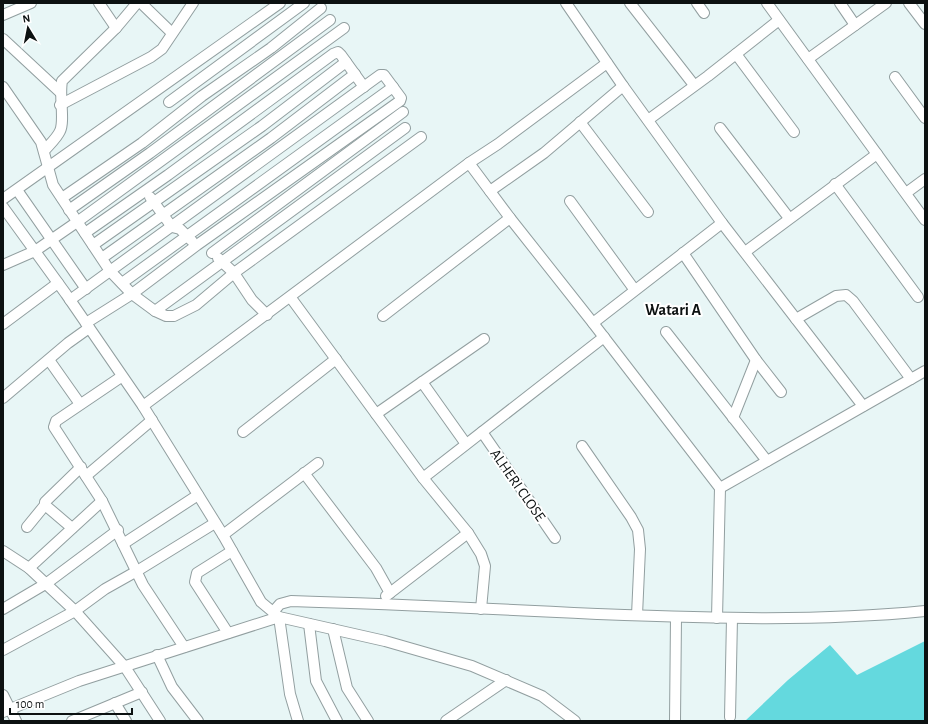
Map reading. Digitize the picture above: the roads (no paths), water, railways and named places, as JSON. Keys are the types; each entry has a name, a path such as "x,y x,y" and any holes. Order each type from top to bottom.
{"street":[{"path":"3,15 31,3"},
{"path":"100,3 116,28"},
{"path":"44,151 61,131 63,119 60,105 60,92 62,81 116,28 137,3"},
{"path":"141,3 172,33"},
{"path":"60,105 151,57 162,48 193,3"},
{"path":"3,199 280,3"},
{"path":"169,102 304,3"},
{"path":"566,3 623,86 722,223 863,406"},
{"path":"630,3 694,85"},
{"path":"697,3 704,13"},
{"path":"766,3 925,220"},
{"path":"840,3 855,25"},
{"path":"808,59 886,3"},
{"path":"910,3 925,24"},
{"path":"62,198 142,143 202,96 271,48 321,8"},
{"path":"69,210 150,153 330,20"},
{"path":"648,120 779,20"},
{"path":"3,266 35,251 77,222 159,164 287,68 344,28"},
{"path":"3,39 60,92"},
{"path":"271,48 316,103"},
{"path":"85,233 146,191 333,54 338,52 364,87"},
{"path":"736,54 794,132"},
{"path":"93,245 262,126 346,62"},
{"path":"143,406 291,298 469,163 498,144 607,63"},
{"path":"102,258 271,138 355,74"},
{"path":"3,398 88,325 401,98 382,74 70,300"},
{"path":"895,77 925,118"},
{"path":"490,190 544,153 623,86"},
{"path":"3,87 42,142 50,167 50,176 69,210 110,271 132,294 155,311 166,316 174,316 196,305 234,273 421,137"},
{"path":"122,283 393,87"},
{"path":"160,89 178,115"},
{"path":"202,96 230,130"},
{"path":"212,253 403,112"},
{"path":"252,113 279,148"},
{"path":"580,122 648,212"},
{"path":"155,311 294,211 405,128"},
{"path":"720,128 789,218"},
{"path":"345,140 371,174"},
{"path":"142,143 168,175"},
{"path":"745,252 876,154"},
{"path":"469,163 720,488 717,618"},
{"path":"906,194 925,179"},
{"path":"835,184 918,296"},
{"path":"277,189 303,223"},
{"path":"17,190 86,288"},
{"path":"146,191 172,227 180,229 197,245 206,247 234,273 252,300 267,315"},
{"path":"570,200 634,289"},
{"path":"3,207 88,325 121,377 143,406 223,535 261,602 276,615 386,641 472,666 542,696 575,721"},
{"path":"384,316 510,218"},
{"path":"593,323 634,289 722,223"},
{"path":"682,253 756,360 781,392"},
{"path":"3,324 58,283"},
{"path":"796,319 836,296 846,296 853,301 911,379"},
{"path":"291,298 423,478 468,533 481,554 485,566 481,608"},
{"path":"666,332 767,461"},
{"path":"423,478 604,337"},
{"path":"376,414 484,339"},
{"path":"243,432 336,359"},
{"path":"49,360 80,404"},
{"path":"733,418 756,360"},
{"path":"720,488 925,371"},
{"path":"121,377 54,423 54,427 102,501 155,604 184,647"},
{"path":"422,382 466,444"},
{"path":"27,527 45,505 48,498 152,420"},
{"name":"ALHERI CLOSE","path":"482,432 555,538"},
{"path":"582,446 631,517 638,530 640,549 637,615"},
{"path":"223,535 318,463"},
{"path":"304,473 376,568 390,593"},
{"path":"123,544 198,496"},
{"path":"30,568 102,501"},
{"path":"45,505 72,528"},
{"path":"3,650 76,612 105,589 215,523"},
{"path":"3,610 47,583 118,530"},
{"path":"376,603 468,533"},
{"path":"3,551 30,568 76,612 125,667 160,721"},
{"path":"228,633 195,582 195,577 198,573 232,551"},
{"path":"298,721 290,694 276,615 280,604 292,601 376,603 717,618 873,616 925,611"},
{"path":"6,710 79,681 228,633 276,615"},
{"path":"675,721 676,617"},
{"path":"730,717 732,618"},
{"path":"309,624 316,681 336,721"},
{"path":"333,629 347,688 368,721"},
{"path":"157,655 172,687 198,721"},
{"path":"446,721 506,680"},
{"path":"72,721 84,719 115,703 142,692"},
{"path":"3,695 6,710 16,721"},
{"path":"115,703 126,721"}],"water":[{"path":"925,641 925,721 745,721 788,680 830,645 857,675"}],"district":[{"name":"Watari A","path":"673,309"}]}
